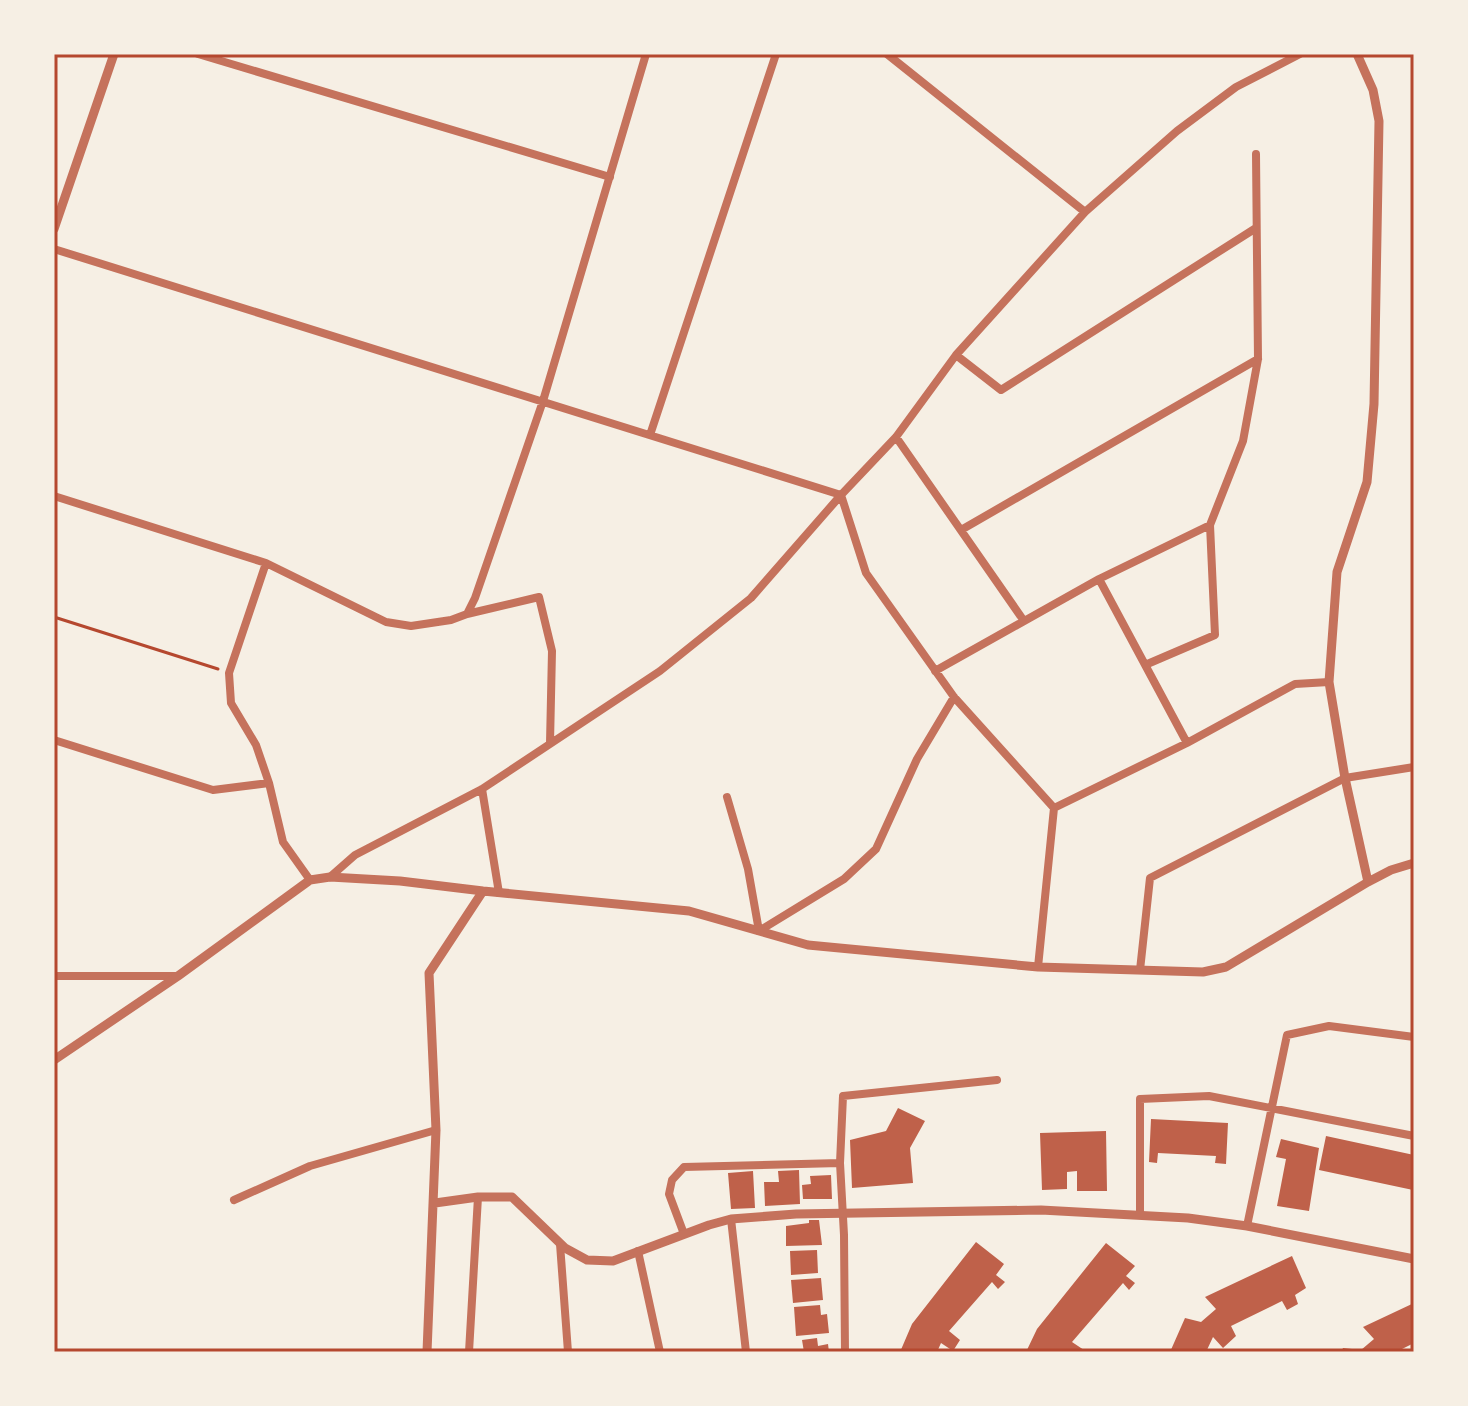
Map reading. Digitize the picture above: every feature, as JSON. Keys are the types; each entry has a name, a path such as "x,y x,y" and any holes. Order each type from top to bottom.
{"street":[{"path":"54,229 114,54"},
{"path":"198,54 610,177"},
{"path":"467,614 543,401 646,54"},
{"path":"650,435 776,54"},
{"path":"887,54 1085,212"},
{"path":"330,877 355,855 482,789 660,671 751,598 896,437 956,355 1085,212 1177,131 1236,87 1300,54"},
{"path":"1357,54 1373,90 1379,121 1374,404 1367,482 1337,572 1329,682 1345,778 1368,882"},
{"path":"1145,665 1215,635 1210,525 1243,441 1258,359 1256,154"},
{"path":"956,355 1001,390 1256,228"},
{"path":"54,249 841,495"},
{"path":"961,530 1258,359"},
{"path":"896,437 1024,621"},
{"path":"841,495 866,573 954,697 1054,808 1038,967"},
{"path":"54,496 266,563 386,622 411,626 451,620 539,597 552,651 550,743"},
{"path":"935,671 1099,579 1210,525"},
{"path":"266,563 229,673 231,703 256,745 283,842 310,880"},
{"path":"1099,579 1187,743"},
{"path":"1054,808 1187,743 1295,684 1329,682"},
{"path":"759,931 844,879 876,849 917,759 954,697"},
{"path":"54,740 213,790 269,783"},
{"path":"1140,970 1150,878 1345,778 1414,767"},
{"path":"482,789 499,893"},
{"path":"727,797 748,869 759,931"},
{"path":"54,1060 178,976 310,880 330,877 400,881 689,911 808,945 1038,967 1203,972 1226,967 1368,882 1414,863"},
{"path":"427,1352 436,1130 429,973 483,891"},
{"path":"54,976 178,976"},
{"path":"1247,1226 1287,1035 1329,1026 1414,1037"},
{"path":"845,1352 840,1163 843,1096 997,1080"},
{"path":"1140,1215 1140,1099 1209,1096 1414,1136"},
{"path":"234,1200 310,1166 436,1130"},
{"path":"684,1234 669,1194 672,1180 684,1167 840,1163"},
{"path":"435,1203 478,1197 512,1197 560,1244 587,1260 613,1261 731,1219 796,1214 1041,1210 1188,1218 1247,1226 1414,1259"},
{"path":"469,1352 478,1197"},
{"path":"731,1219 746,1352"},
{"path":"560,1244 568,1352"},
{"path":"638,1251 660,1352"}],"path":[{"path":"54,617 229,673"}],"building":[{"path":"898,1108 925,1121 910,1148 913,1183 852,1188 850,1140 886,1131"},
{"path":"1151,1119 1228,1123 1226,1164 1215,1163 1216,1156 1158,1153 1157,1163 1149,1162"},
{"path":"1106,1131 1107,1191 1077,1191 1077,1171 1067,1172 1067,1189 1042,1190 1040,1133"},
{"path":"1326,1136 1414,1155 1413,1190 1319,1170"},
{"path":"1281,1139 1319,1148 1309,1211 1277,1206 1286,1159 1276,1157"},
{"path":"799,1170 800,1204 765,1206 764,1182 779,1182 778,1171"},
{"path":"753,1171 755,1208 731,1209 728,1173"},
{"path":"831,1175 832,1199 803,1199 802,1185 811,1184 810,1176"},
{"path":"809,1220 819,1220 822,1245 786,1246 786,1226 809,1223"},
{"path":"976,1242 1004,1264 996,1275 1005,1282 998,1289 992,1282 949,1331 960,1340 953,1351 941,1343 937,1352 900,1352 912,1324"},
{"path":"1106,1243 1135,1266 1126,1276 1135,1283 1129,1290 1123,1283 1072,1342 1087,1352 1026,1352 1037,1329"},
{"path":"817,1250 818,1273 791,1275 790,1251"},
{"path":"1292,1256 1306,1288 1295,1295 1298,1304 1287,1310 1282,1301 1231,1326 1236,1336 1223,1348 1213,1337 1206,1352 1170,1352 1185,1318 1201,1322 1216,1309 1205,1297"},
{"path":"821,1278 823,1300 793,1303 791,1280"},
{"path":"1414,1303 1414,1343 1396,1352 1341,1352 1343,1348 1361,1350 1374,1339 1363,1327"},
{"path":"820,1305 821,1315 827,1314 829,1333 796,1336 794,1307"},
{"path":"817,1338 818,1346 828,1344 829,1352 804,1352 802,1340"}]}
